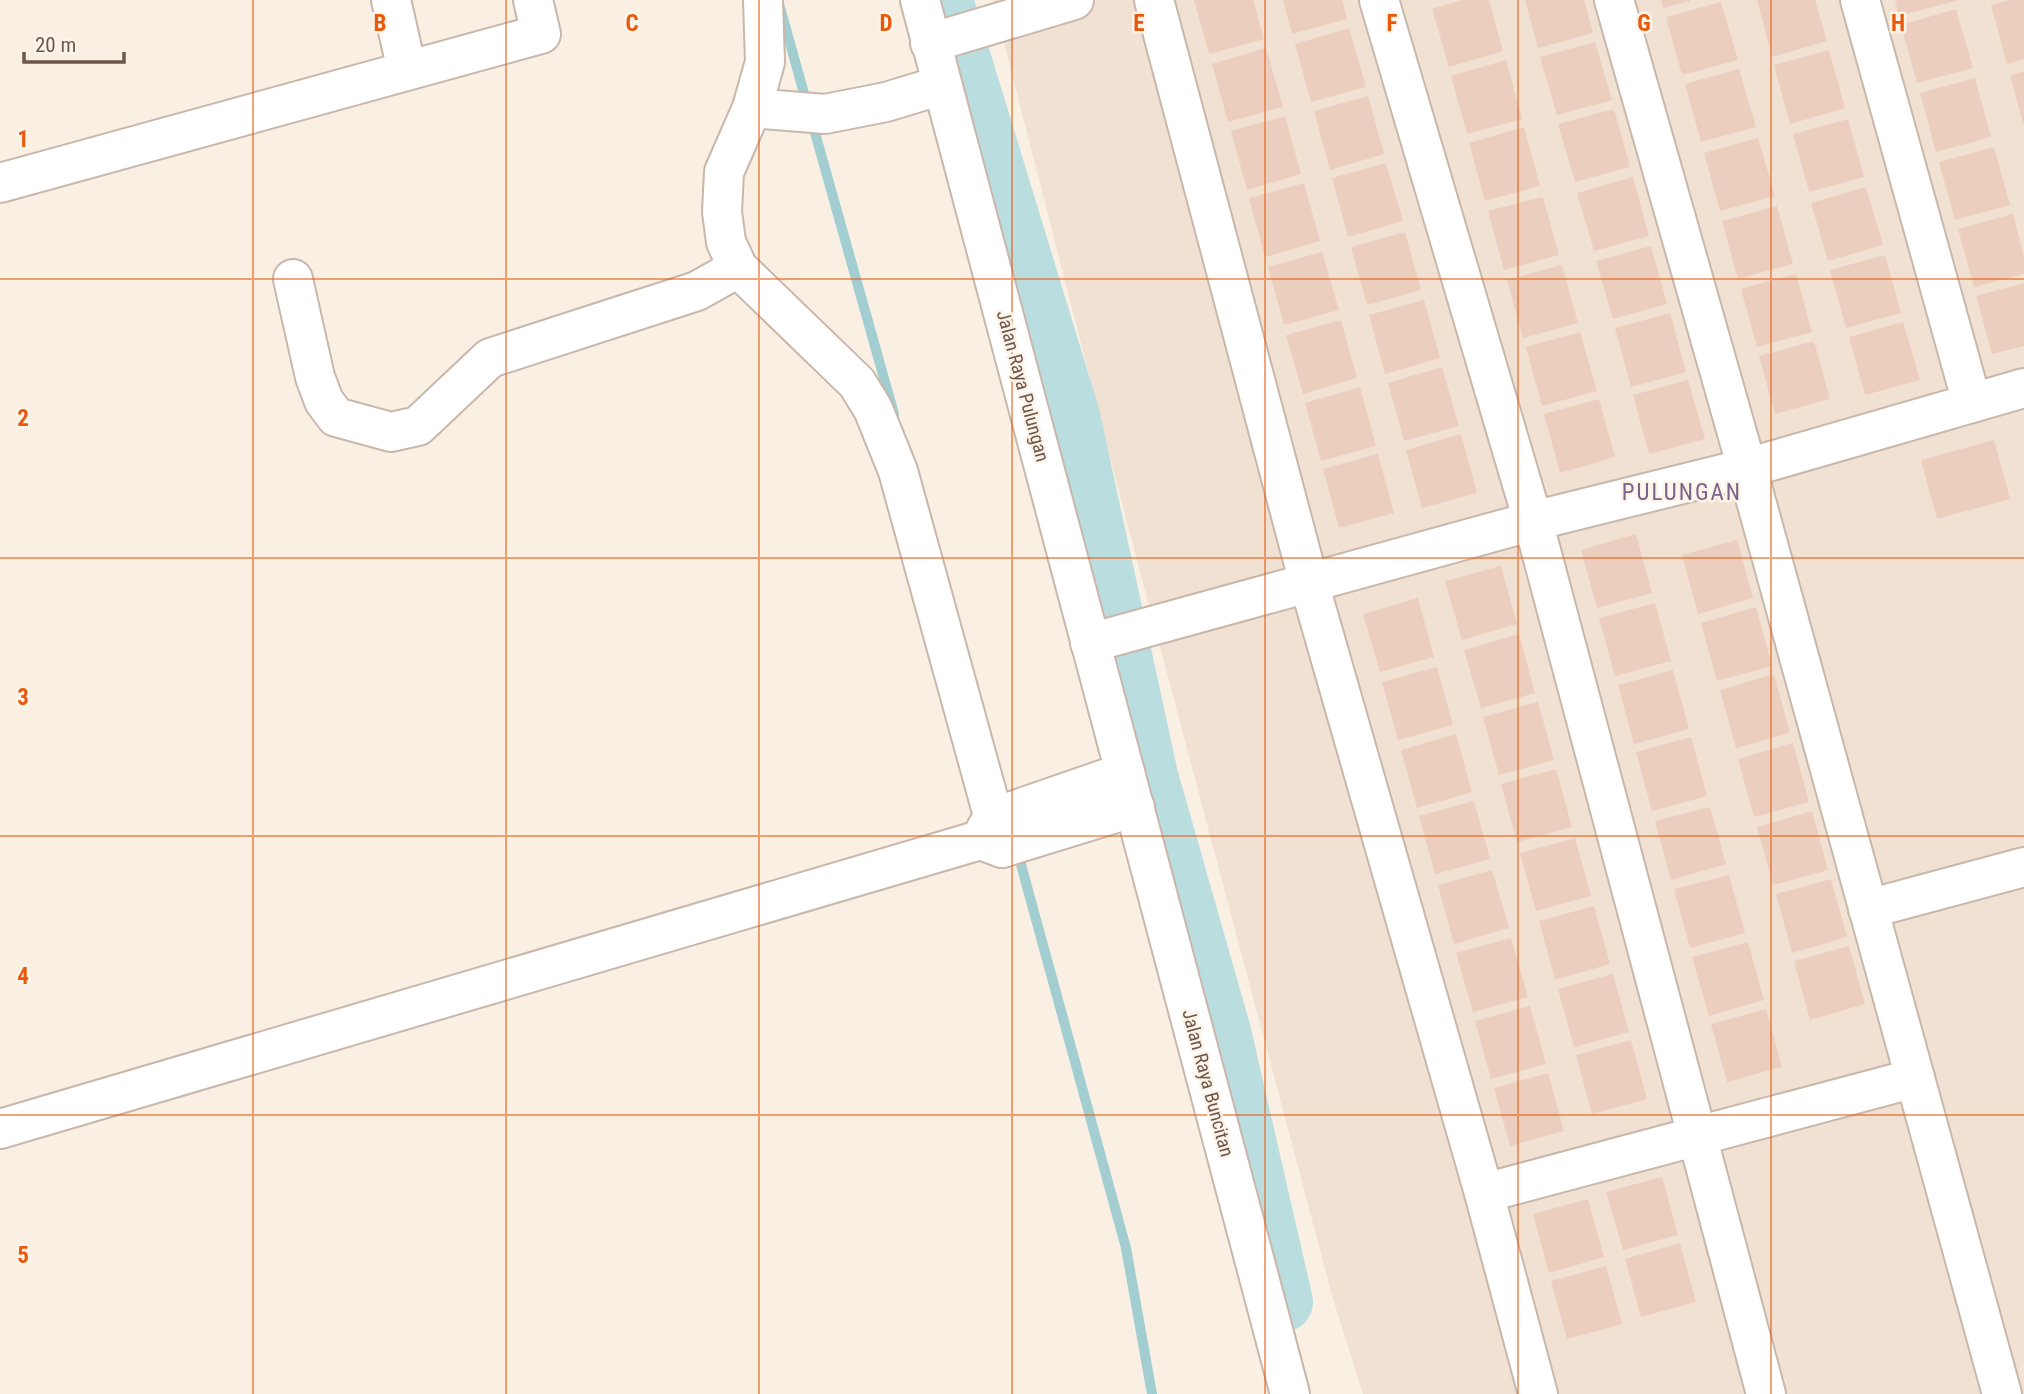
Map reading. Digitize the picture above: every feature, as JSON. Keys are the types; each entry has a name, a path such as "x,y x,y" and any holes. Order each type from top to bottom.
{"street":[{"path":"391,0 407,70"},
{"path":"0,183 541,34 533,0"},
{"path":"763,0 765,62 752,108 724,172 722,212 726,242 738,268 850,376 873,409 898,471 1006,830"},
{"name":"Jalan Raya Pulungan","path":"920,0 939,40 942,85 1103,639 1130,790"},
{"path":"939,40 1074,0"},
{"path":"1154,0 1309,583 1484,1193 1538,1394"},
{"path":"1379,0 1533,521 1766,1394"},
{"path":"1614,0 1747,468 2002,1394"},
{"path":"1860,0 1972,402"},
{"path":"752,108 825,114 886,102 942,85"},
{"path":"293,279 315,377 324,401 336,417 391,432 418,426 490,358 697,291 738,268"},
{"path":"1103,639 1533,521 1747,468 2024,388"},
{"path":"0,1129 1006,830 1130,790"},
{"name":"Jalan Raya Buncitan","path":"1130,790 1290,1394"},
{"path":"1868,909 2024,867"},
{"path":"1484,1193 1915,1078"}],"shaded area":[{"path":"993,0 2024,0 2024,1394 1363,1394 1333,1299 1125,515"}],"building":[{"path":"1194,0 1253,0 1264,39 1209,54"},
{"path":"1283,0 1342,0 1347,19 1292,34"},
{"path":"1462,0 1489,0 1503,51 1449,67 1432,9"},
{"path":"1525,0 1584,0 1593,33 1538,48"},
{"path":"1661,0 1690,0 1690,1 1663,8"},
{"path":"1757,0 1815,0 1827,41 1772,57"},
{"path":"1895,0 1955,0 1955,1 1899,16"},
{"path":"2024,0 2024,59 2007,64 1991,5"},
{"path":"1721,2 1738,60 1682,75 1666,17"},
{"path":"1956,9 1973,68 1917,83 1901,25"},
{"path":"1349,28 1366,87 1311,102 1295,44"},
{"path":"1595,42 1612,100 1557,115 1540,57"},
{"path":"1266,48 1283,107 1228,122 1212,64"},
{"path":"1829,50 1845,108 1790,124 1774,65"},
{"path":"1506,60 1522,119 1467,134 1451,76"},
{"path":"1739,69 1756,127 1701,142 1685,84"},
{"path":"2024,71 2024,123 2023,123 2010,75"},
{"path":"1975,78 1991,137 1936,152 1920,93"},
{"path":"1368,96 1384,154 1330,170 1314,111"},
{"path":"1614,109 1630,167 1575,182 1558,124"},
{"path":"1285,116 1301,174 1247,190 1231,131"},
{"path":"1848,119 1864,177 1809,192 1793,134"},
{"path":"1524,127 1540,186 1485,201 1469,143"},
{"path":"1758,138 1775,196 1720,211 1704,153"},
{"path":"1994,147 2010,205 1955,220 1939,162"},
{"path":"1386,163 1403,221 1348,237 1332,178"},
{"path":"1633,177 1649,236 1594,251 1577,193"},
{"path":"1304,183 1320,241 1265,257 1249,198"},
{"path":"1866,187 1883,245 1828,261 1811,203"},
{"path":"1543,197 1559,255 1504,270 1488,211"},
{"path":"1777,206 1793,264 1738,279 1722,221"},
{"path":"2013,214 2024,256 2024,274 1974,287 1958,229"},
{"path":"1405,232 1421,290 1367,305 1351,247"},
{"path":"1651,246 1667,304 1613,319 1596,261"},
{"path":"1322,252 1339,310 1284,325 1268,267"},
{"path":"1885,255 1901,313 1846,328 1830,270"},
{"path":"1562,265 1578,323 1523,338 1507,280"},
{"path":"1796,274 1812,332 1757,347 1741,289"},
{"path":"2024,283 2024,346 1992,354 1976,296"},
{"path":"1424,300 1440,358 1385,374 1369,315"},
{"path":"1670,313 1686,372 1631,387 1615,328"},
{"path":"1341,320 1357,378 1303,394 1286,335"},
{"path":"1903,322 1920,380 1865,395 1849,337"},
{"path":"1580,332 1597,391 1542,406 1526,347"},
{"path":"1814,341 1830,399 1775,414 1759,356"},
{"path":"1442,367 1459,426 1404,441 1388,383"},
{"path":"1688,380 1705,439 1649,454 1633,395"},
{"path":"1360,387 1376,446 1321,461 1305,403"},
{"path":"1599,399 1615,457 1560,473 1544,414"},
{"path":"1461,434 1477,493 1422,508 1406,450"},
{"path":"1994,440 2010,499 1937,519 1921,460"},
{"path":"1378,454 1394,513 1339,528 1323,469"},
{"path":"1636,534 1652,593 1597,608 1581,550"},
{"path":"1737,540 1753,598 1698,614 1682,555"},
{"path":"1501,566 1517,624 1462,640 1445,581"},
{"path":"1418,598 1434,657 1380,672 1363,614"},
{"path":"1655,603 1671,661 1615,676 1599,618"},
{"path":"1756,607 1772,666 1717,681 1701,623"},
{"path":"1519,634 1535,693 1481,708 1464,650"},
{"path":"1437,667 1453,725 1398,740 1382,682"},
{"path":"1673,670 1689,729 1634,744 1618,685"},
{"path":"1774,674 1790,733 1736,748 1720,690"},
{"path":"1538,702 1554,760 1499,775 1483,717"},
{"path":"1456,734 1472,792 1417,808 1401,750"},
{"path":"1691,737 1707,796 1652,811 1636,752"},
{"path":"1793,743 1809,802 1754,817 1738,759"},
{"path":"1556,769 1572,827 1517,842 1501,784"},
{"path":"1474,801 1490,859 1435,874 1419,816"},
{"path":"1710,807 1726,864 1671,880 1655,821"},
{"path":"1812,811 1828,870 1773,885 1757,827"},
{"path":"1575,838 1591,896 1536,911 1520,853"},
{"path":"1492,870 1509,928 1454,944 1438,885"},
{"path":"1729,875 1745,933 1690,948 1674,889"},
{"path":"1831,879 1847,937 1792,953 1776,894"},
{"path":"1594,906 1610,964 1555,980 1539,921"},
{"path":"1511,938 1528,997 1473,1012 1456,953"},
{"path":"1748,942 1764,1000 1709,1016 1692,957"},
{"path":"1849,946 1865,1004 1810,1020 1794,961"},
{"path":"1613,974 1629,1032 1574,1047 1558,989"},
{"path":"1530,1006 1546,1064 1491,1079 1475,1021"},
{"path":"1766,1009 1782,1067 1727,1082 1711,1024"},
{"path":"1631,1040 1647,1099 1592,1114 1576,1055"},
{"path":"1548,1073 1564,1131 1510,1146 1494,1088"},
{"path":"1662,1177 1678,1235 1623,1250 1606,1192"},
{"path":"1588,1199 1604,1257 1549,1273 1533,1214"},
{"path":"1680,1243 1696,1302 1641,1317 1625,1259"},
{"path":"1606,1266 1622,1324 1567,1339 1551,1281"}],"waterway":[{"path":"943,0 1070,416 1148,776 1221,1032 1283,1302"},
{"path":"779,4 807,104"},
{"path":"812,122 894,414"},
{"path":"1017,850 1126,1248 1152,1394"}],"district":[{"name":"PULUNGAN","path":"1682,492"}]}
